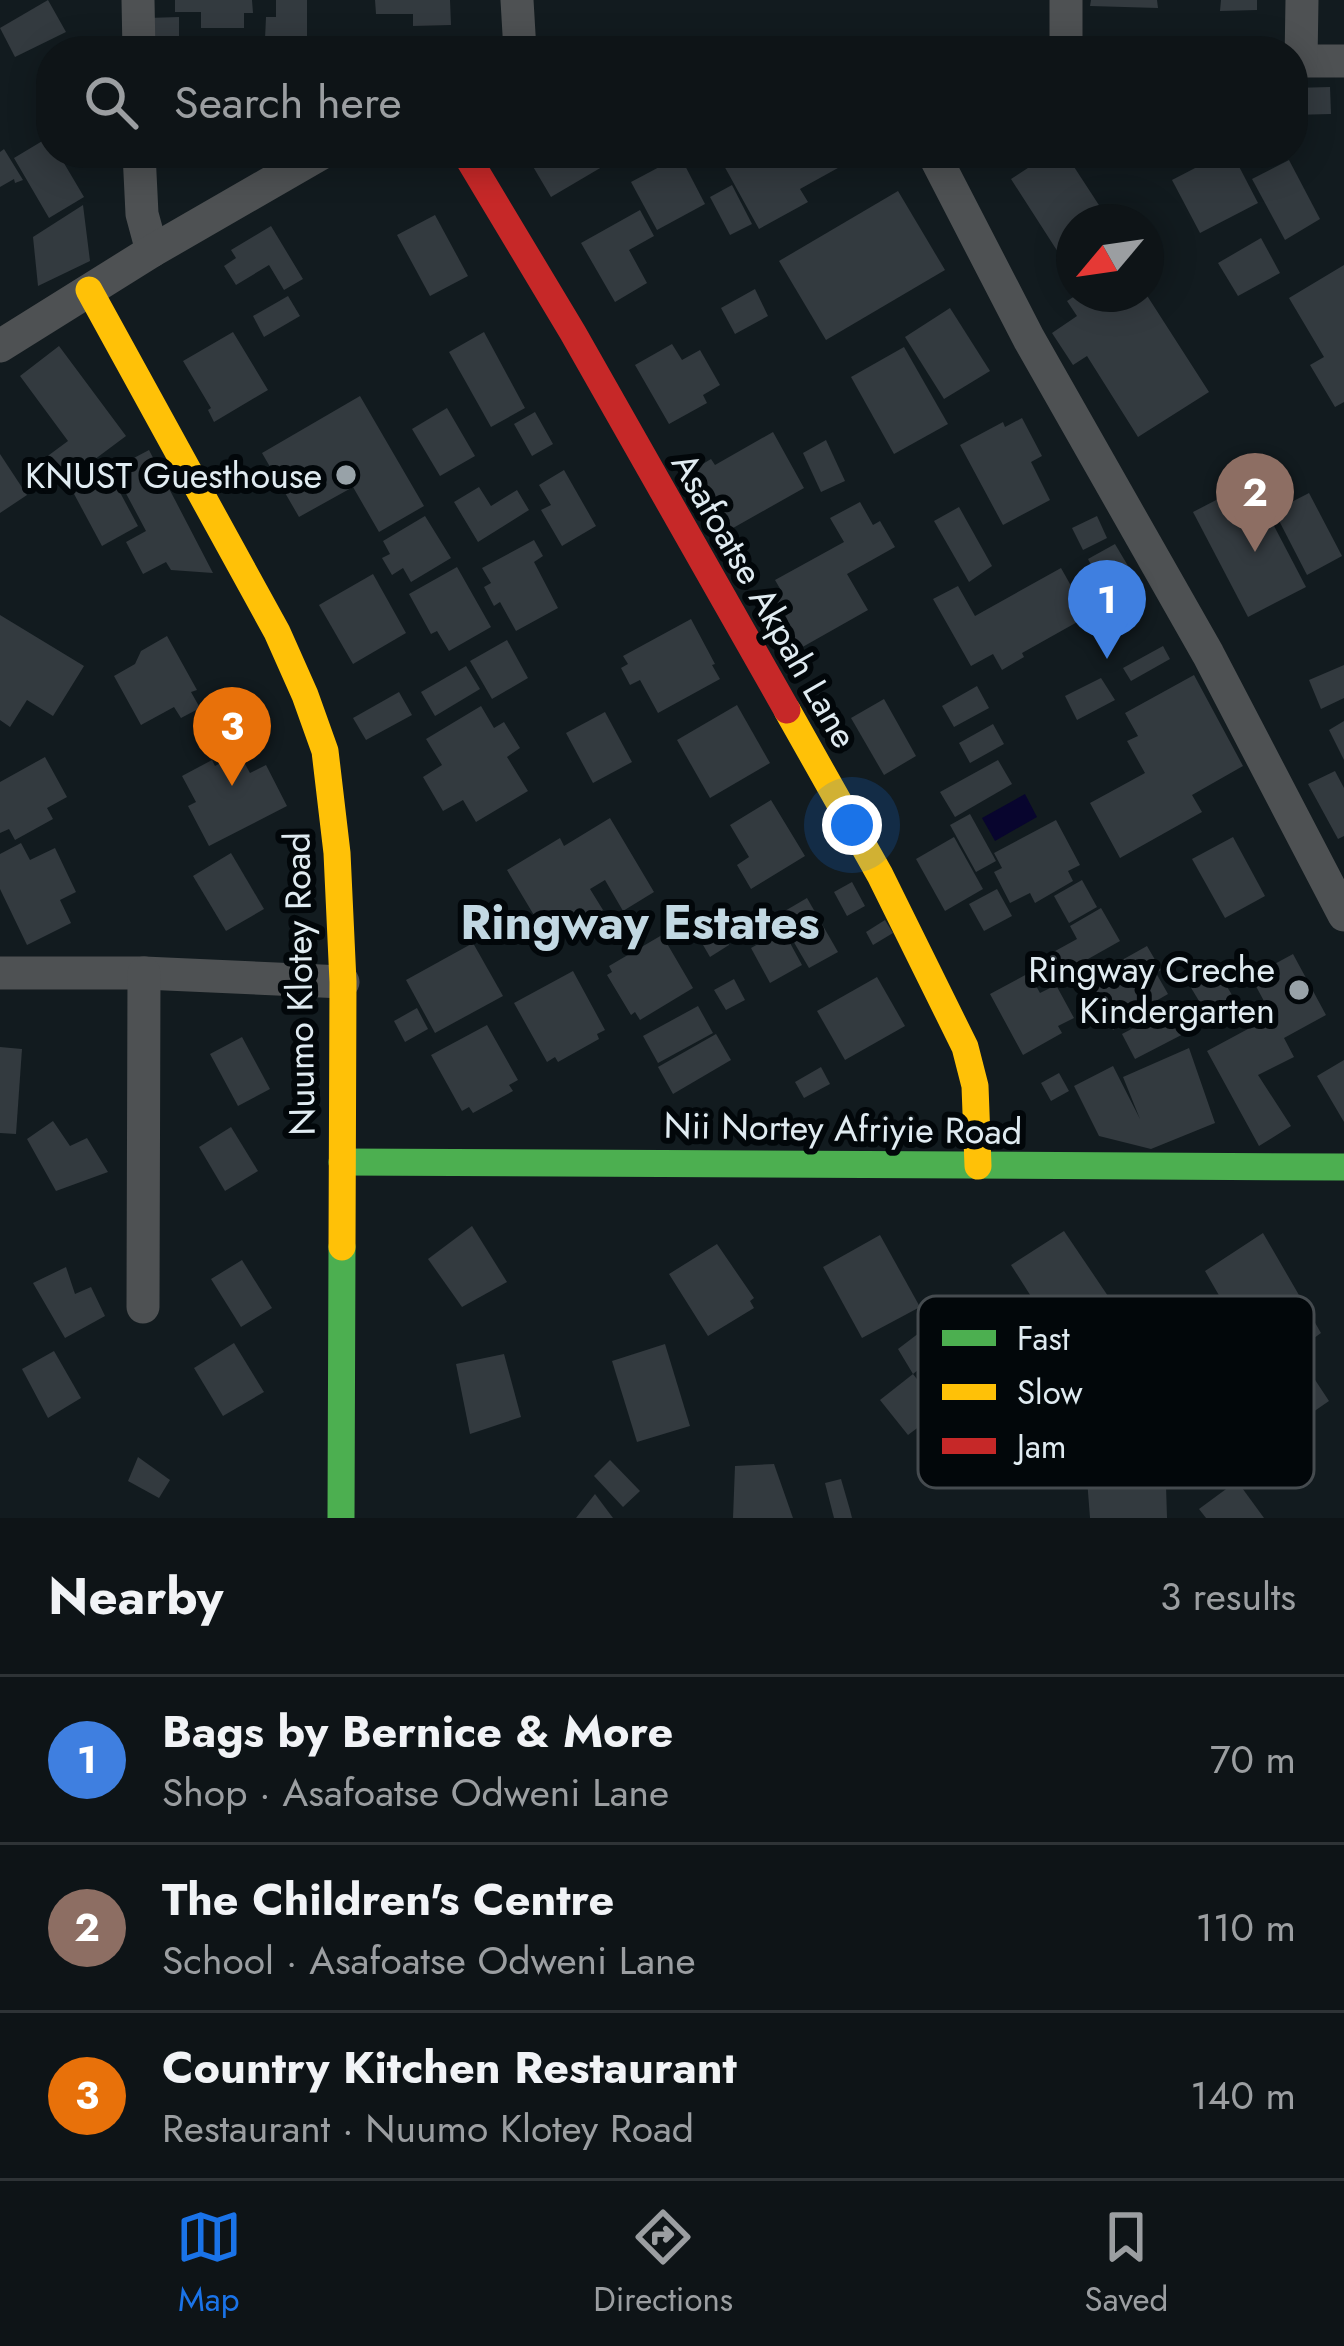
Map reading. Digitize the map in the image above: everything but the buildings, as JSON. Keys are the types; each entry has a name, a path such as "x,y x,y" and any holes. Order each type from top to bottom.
{"street":[{"path":"139,0 139,36"},
{"path":"518,0 519,36"},
{"path":"1066,0 1066,36"},
{"path":"1299,36 1302,0"},
{"path":"1308,61 1344,61"},
{"path":"140,168 142,214 152,251"},
{"path":"0,346 296,168"},
{"name":"Asafoatse Akpah Lane","path":"474,168 573,333 880,875 965,1046 975,1086 979,1166"},
{"path":"941,168 1029,339 1208,654 1344,915"},
{"name":"Nuumo Klotey Road","path":"89,290 277,632 325,752 333,799 343,982 341,1518"},
{"path":"0,973 144,973 343,982"},
{"path":"143,1307 144,973"},
{"name":"Nii Nortey Afriyie Road","path":"342,1162 1344,1167"}],"shaded area":[{"path":"1025,794 1037,817 995,841 982,818"}],"traffic: fast":[{"path":"342,1162 1344,1167"},
{"path":"341,1518 342,1247"}],"traffic: slow":[{"path":"89,290 277,632 325,751 337,853 343,982 342,1247"},
{"path":"787,710 880,875 965,1047 975,1086 978,1166"}],"traffic: jam":[{"path":"474,168 787,710"}],"place":[{"name":"KNUST Guesthouse","path":"346,475"},
{"name":"The Children's Centre","path":"1255,552"},
{"name":"Bags by Bernice & More","path":"1107,659"},
{"name":"Country Kitchen Restaurant","path":"232,786"},
{"name":"Ringway Creche Kindergarten","path":"1299,990"}],"district":[{"name":"Ringway Estates","path":"640,922"}]}
